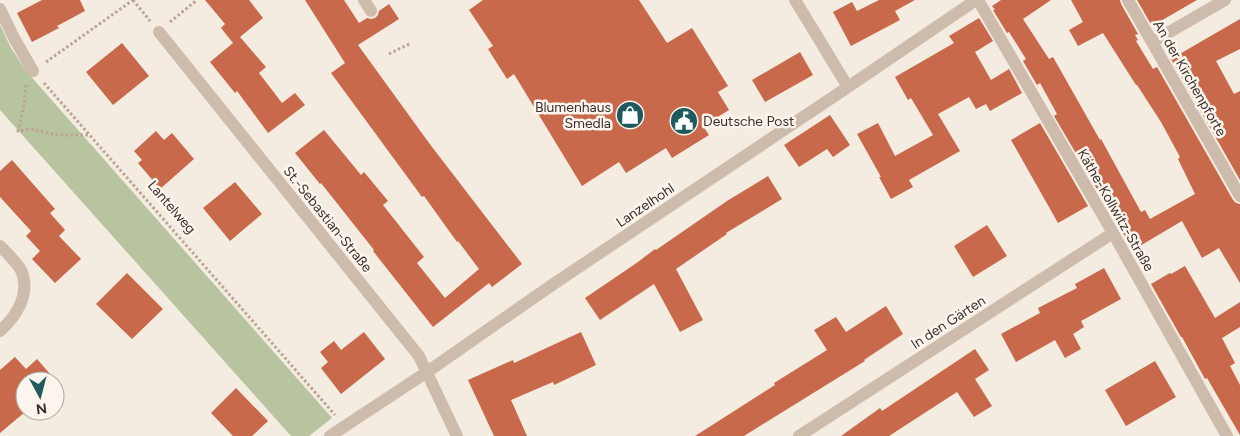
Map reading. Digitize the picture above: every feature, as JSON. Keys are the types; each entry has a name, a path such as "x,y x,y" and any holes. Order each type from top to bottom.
{"street":[{"path":"795,0 848,87"},
{"name":"Lanzelhohl","path":"330,436 977,0"},
{"name":"Käthe-Kollwitz-Straße","path":"977,0 1113,233 1227,436"},
{"name":"An der Kirchenpforte","path":"1128,0 1240,196"},
{"path":"1152,42 1225,0"},
{"path":"0,9 14,38 34,71"},
{"name":"St.-Sebastian-Straße","path":"159,32 419,356 457,436"},
{"name":"In den Gärten","path":"799,436 1113,233"},
{"path":"0,246 20,269 25,287 17,312 0,331"}],"path":[{"path":"90,136 58,135 30,129 18,131 26,86 34,71 133,0 159,32 197,0"},
{"path":"389,54 411,43"},
{"name":"Lantelweg","path":"34,71 335,416"}],"green space":[{"path":"0,25 11,48 27,72 332,418 309,436 291,436 0,110"}],"building":[{"path":"42,0 80,0 85,11 57,26 59,28 32,42 17,13"},
{"path":"205,0 249,0 263,18 240,37 266,67 259,73 282,103 295,93 305,105 268,133 237,91 235,93 210,62 233,43 221,28 225,24"},
{"path":"305,0 344,0 359,23 367,18 375,18 379,11 389,4 399,19 358,45 429,143 522,264 492,287 489,283 433,327 321,183 295,153 324,130 361,175 364,172 388,201 383,205 424,257 417,263 445,298 479,269 424,196 422,197 331,73 345,63"},
{"name":"Blumenhaus Smedla","path":"483,0 639,0 667,43 692,28 728,86 718,92 729,110 703,126 709,135 672,158 666,148 626,173 619,162 582,186 514,74 507,79 488,49 493,46 469,10"},
{"path":"879,0 915,0 895,11 900,20 851,46 833,12 852,2 857,11"},
{"path":"1001,0 1051,0 1023,19 1049,59 1053,57 1141,212 1145,210 1150,219 1195,194 1178,159 1180,157 1161,122 1103,33 1078,46 1069,30 1083,22 1071,0 1120,0 1138,34 1135,35 1138,40 1136,41 1153,69 1157,67 1233,200 1240,204 1240,283 1219,248 1202,258 1182,221 1133,250 1054,116 1057,114 1040,83 1037,85 1023,61 1026,59 993,10 995,10 992,6"},
{"path":"1137,0 1197,0 1152,26"},
{"path":"979,18 993,41 975,52 991,80 1009,69 1022,93 990,111 986,104 976,109 969,97 938,114 960,151 909,180 913,187 891,199 857,134 878,123 895,156 933,135 911,98 908,100 895,77 954,43 949,36"},
{"path":"1240,19 1240,49 1216,61 1234,94 1240,91 1240,180 1171,59"},
{"path":"122,43 149,76 113,105 86,72"},
{"path":"800,52 813,75 765,102 752,80"},
{"path":"830,115 850,145 833,157 827,149 799,167 784,145"},
{"path":"1040,123 1088,206 1058,223 1011,140"},
{"path":"156,131 164,140 172,133 194,159 160,189 138,163 142,160 134,151"},
{"path":"12,160 55,209 50,213 65,230 59,236 81,259 55,283 32,259 40,251 26,236 31,231 0,197 0,171"},
{"path":"768,176 782,199 726,233 676,269 703,320 680,332 654,284 600,320 585,298 727,201"},
{"path":"235,182 262,214 230,241 203,208"},
{"path":"987,225 1007,256 973,277 954,246"},
{"path":"1185,266 1215,318 1240,302 1240,327 1222,338 1235,363 1230,366 1240,385 1240,435 1207,378 1205,379 1151,284"},
{"path":"1104,268 1121,299 1081,321 1084,327 1073,334 1081,349 1065,358 1055,340 1016,362 1001,334 1040,313 1038,308 1077,288 1075,284"},
{"path":"127,273 163,309 132,339 96,304"},
{"path":"886,306 903,334 865,361 744,436 695,436 827,350 814,330 836,317 846,332"},
{"path":"364,332 385,359 341,394 321,368 328,362 320,352 334,341 341,350"},
{"path":"581,332 596,365 554,385 553,382 511,400 527,436 494,436 468,380 513,360 514,363"},
{"path":"975,349 989,370 975,379 992,406 974,417 957,392 889,436 841,436 880,408 882,411"},
{"path":"15,357 26,369 37,359 47,371 15,371 15,420 0,433 0,370"},
{"path":"1155,361 1176,397 1126,426 1105,390"},
{"path":"236,388 268,421 252,436 233,436 211,413"}],"place":[{"name":"Blumenhaus Smedla","path":"630,115"},
{"name":"Deutsche Post","path":"684,121"}]}
